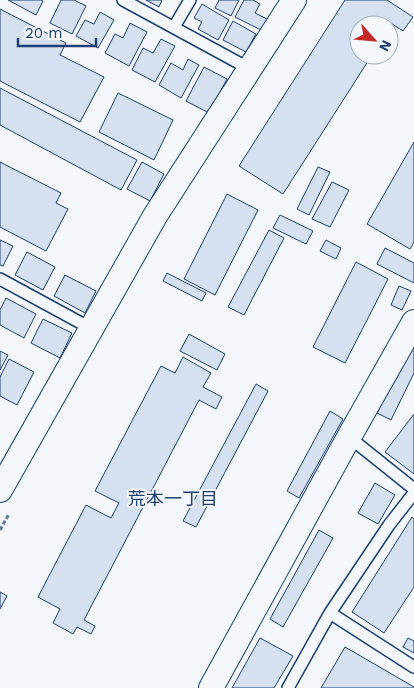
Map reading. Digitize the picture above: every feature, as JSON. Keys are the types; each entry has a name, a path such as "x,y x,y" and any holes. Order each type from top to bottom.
{"street":[{"path":"0,490 155,216 294,0"},
{"path":"211,688 414,322"}],"lane":[{"path":"123,0 250,69"},
{"path":"174,27 190,0"},
{"path":"0,279 92,329"},
{"path":"288,688 330,614 388,525 414,491 349,437"},
{"path":"330,614 414,667"}],"building":[{"path":"8,0 41,0 43,1 36,15"},
{"path":"61,0 74,0 86,6 72,34 50,23"},
{"path":"146,0 162,0 159,7"},
{"path":"219,0 239,0 231,16 215,8"},
{"path":"244,0 253,0 260,4 255,13 267,19 261,30 235,17"},
{"path":"345,0 387,0 413,17 403,31 399,28 399,15 349,15 349,65 366,65 283,194 239,166"},
{"path":"202,4 229,20 218,40 198,29 202,22 194,18"},
{"path":"0,9 66,43 60,55 104,77 80,122 0,81"},
{"path":"100,12 114,20 98,48 76,36 85,20 94,24"},
{"path":"233,21 256,34 246,52 223,40"},
{"path":"130,23 147,32 129,66 105,53 115,34 123,38"},
{"path":"161,39 175,46 155,82 132,70 143,48 153,53"},
{"path":"188,59 199,65 181,98 159,85 171,63 183,70"},
{"path":"204,67 227,79 209,113 186,101"},
{"path":"0,88 137,160 121,190 0,125"},
{"path":"118,93 173,120 154,160 99,132"},
{"path":"414,142 414,242 410,249 367,224"},
{"path":"0,162 61,193 56,203 68,209 46,251 0,227"},
{"path":"142,162 164,174 150,201 127,189"},
{"path":"318,167 330,172 309,215 297,209"},
{"path":"332,182 349,190 330,227 312,219"},
{"path":"227,194 258,210 215,295 184,279"},
{"path":"280,215 313,231 306,244 273,228"},
{"path":"269,230 284,238 244,315 228,307"},
{"path":"0,240 13,246 3,266 0,265"},
{"path":"326,240 341,248 336,259 320,251"},
{"path":"385,248 414,263 414,283 377,264"},
{"path":"27,252 55,267 43,290 15,275"},
{"path":"356,262 388,279 345,363 313,347"},
{"path":"167,273 206,293 202,301 163,281"},
{"path":"65,275 96,291 85,313 54,296"},
{"path":"399,286 411,291 402,310 391,305"},
{"path":"6,298 36,314 24,338 0,325 0,310"},
{"path":"43,319 72,333 60,358 31,343"},
{"path":"189,334 225,354 217,370 180,351"},
{"path":"414,341 414,373 391,420 377,413"},
{"path":"0,351 8,355 0,370"},
{"path":"183,357 211,373 203,387 222,397 216,409 199,400 84,620 95,626 91,634 77,627 73,634 53,623 60,609 38,597 86,505 111,518 119,503 95,491 161,366 175,373"},
{"path":"9,359 34,372 17,405 0,396 0,377"},
{"path":"256,384 268,391 196,527 183,521"},
{"path":"330,411 343,419 299,498 287,491"},
{"path":"414,414 414,474 385,452"},
{"path":"375,483 395,495 378,524 358,513"},
{"path":"412,517 414,519 414,587 384,633 352,612"},
{"path":"319,530 333,538 283,627 270,619"},
{"path":"0,592 7,596 0,609"},
{"path":"260,638 293,656 274,688 232,688"},
{"path":"408,638 414,641 414,653 403,647"},
{"path":"345,647 414,687 414,688 321,688"}],"district":[{"name":"荒本一丁目","path":"173,499"}]}
